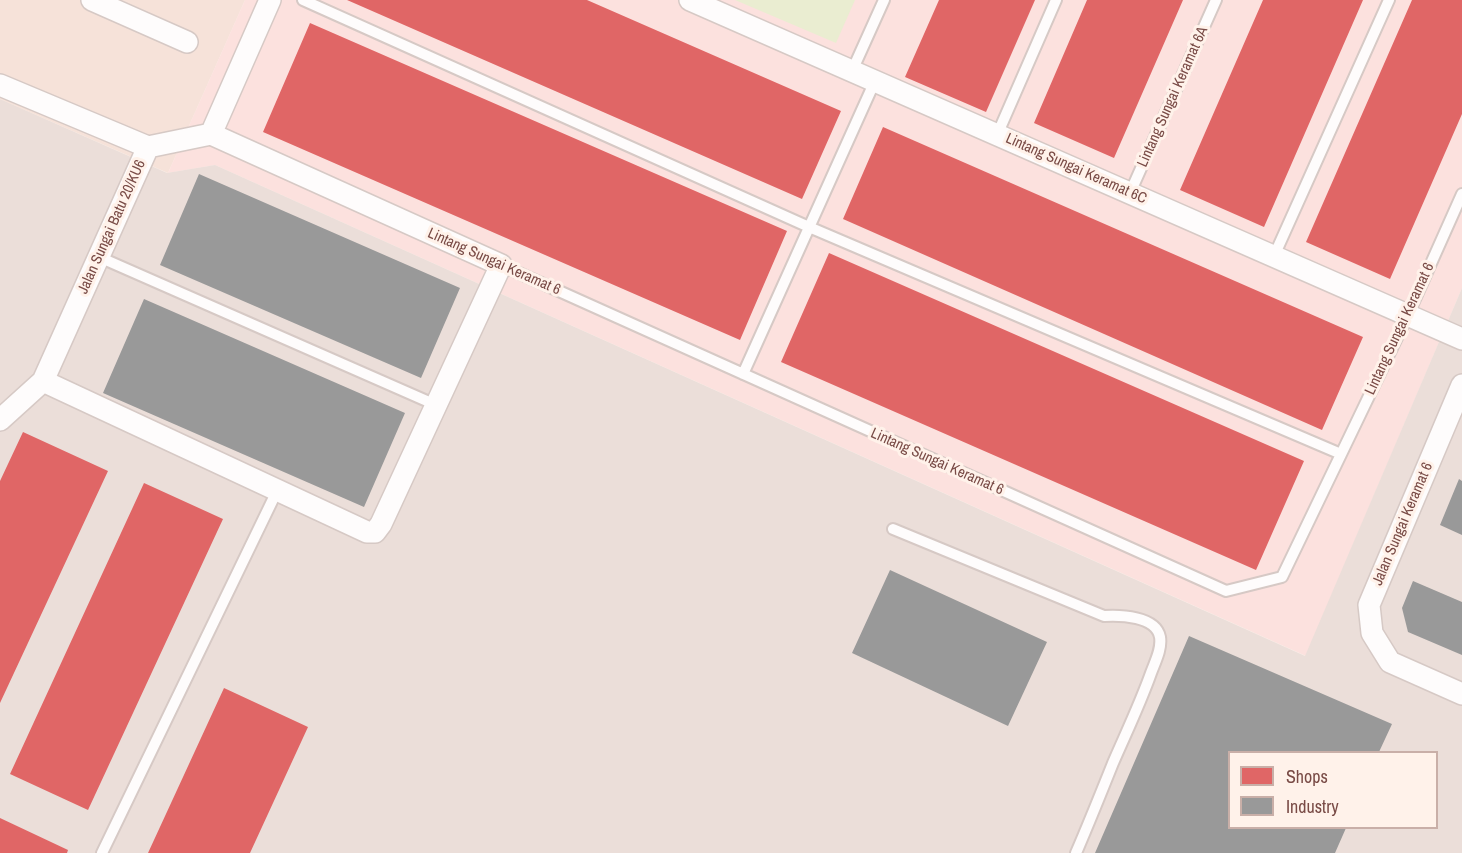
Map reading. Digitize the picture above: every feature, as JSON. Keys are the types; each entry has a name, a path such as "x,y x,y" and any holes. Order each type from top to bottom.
{"street":[{"path":"92,0 187,42"},
{"path":"211,134 270,0"},
{"name":"Lintang Sungai Keramat 6C","path":"690,0 1462,339"},
{"path":"0,84 148,147"},
{"name":"Jalan Sungai Batu 20/KU6","path":"0,420 42,381 148,147 211,134"},
{"name":"Lintang Sungai Keramat 6","path":"211,134 501,265"},
{"path":"42,381 367,532 375,532 381,524 501,265"},
{"name":"Jalan Sungai Keramat 6","path":"1462,385 1369,605 1372,633 1390,662 1462,694"}],"lane":[{"path":"303,0 809,227 1341,454"},
{"path":"852,71 884,0"},
{"path":"997,135 1056,0"},
{"name":"Lintang Sungai Keramat 6A","path":"1130,193 1216,0"},
{"path":"1274,256 1389,0"},
{"path":"743,374 875,81"},
{"name":"Lintang Sungai Keramat 6","path":"501,265 1226,591 1282,577 1408,315 1462,194"},
{"path":"99,257 436,405"},
{"path":"102,853 277,491"},
{"path":"893,529 1104,616 1125,615 1137,618 1153,625 1160,636 1158,652 1137,710 1076,853"}],"shaded area":[{"path":"0,0 245,0 168,173 0,99"},
{"path":"245,0 1462,0 1462,288 1306,656 215,165 168,173"},
{"path":"0,99 167,173 215,165 1305,656 1462,288 1462,853 0,853"}],"green space":[{"path":"735,0 855,0 836,43"}],"building: Shops":[{"path":"347,0 587,0 841,111 802,199"},
{"path":"939,0 1035,0 986,112 905,77"},
{"path":"1087,0 1183,0 1114,158 1034,123"},
{"path":"1263,0 1363,0 1264,227 1180,190"},
{"path":"1412,0 1462,0 1462,114 1390,279 1306,242"},
{"path":"310,23 787,231 740,340 263,132"},
{"path":"883,127 1363,337 1322,430 843,219"},
{"path":"829,253 1304,461 1256,570 781,362"},
{"path":"23,432 108,471 0,703 0,481"},
{"path":"144,483 223,519 88,810 10,774"},
{"path":"224,688 308,727 250,853 148,853"},
{"path":"0,818 68,850 67,853 0,853"}],"building: Industry":[{"path":"199,174 460,288 421,378 160,265"},
{"path":"144,299 405,413 364,507 103,393"},
{"path":"1459,479 1462,481 1462,535 1440,525"},
{"path":"890,570 1047,642 1008,726 852,653"},
{"path":"1413,581 1462,602 1462,655 1408,632 1402,608"},
{"path":"1189,636 1392,724 1379,751 1228,751 1228,829 1346,829 1335,853 1095,853"}]}
